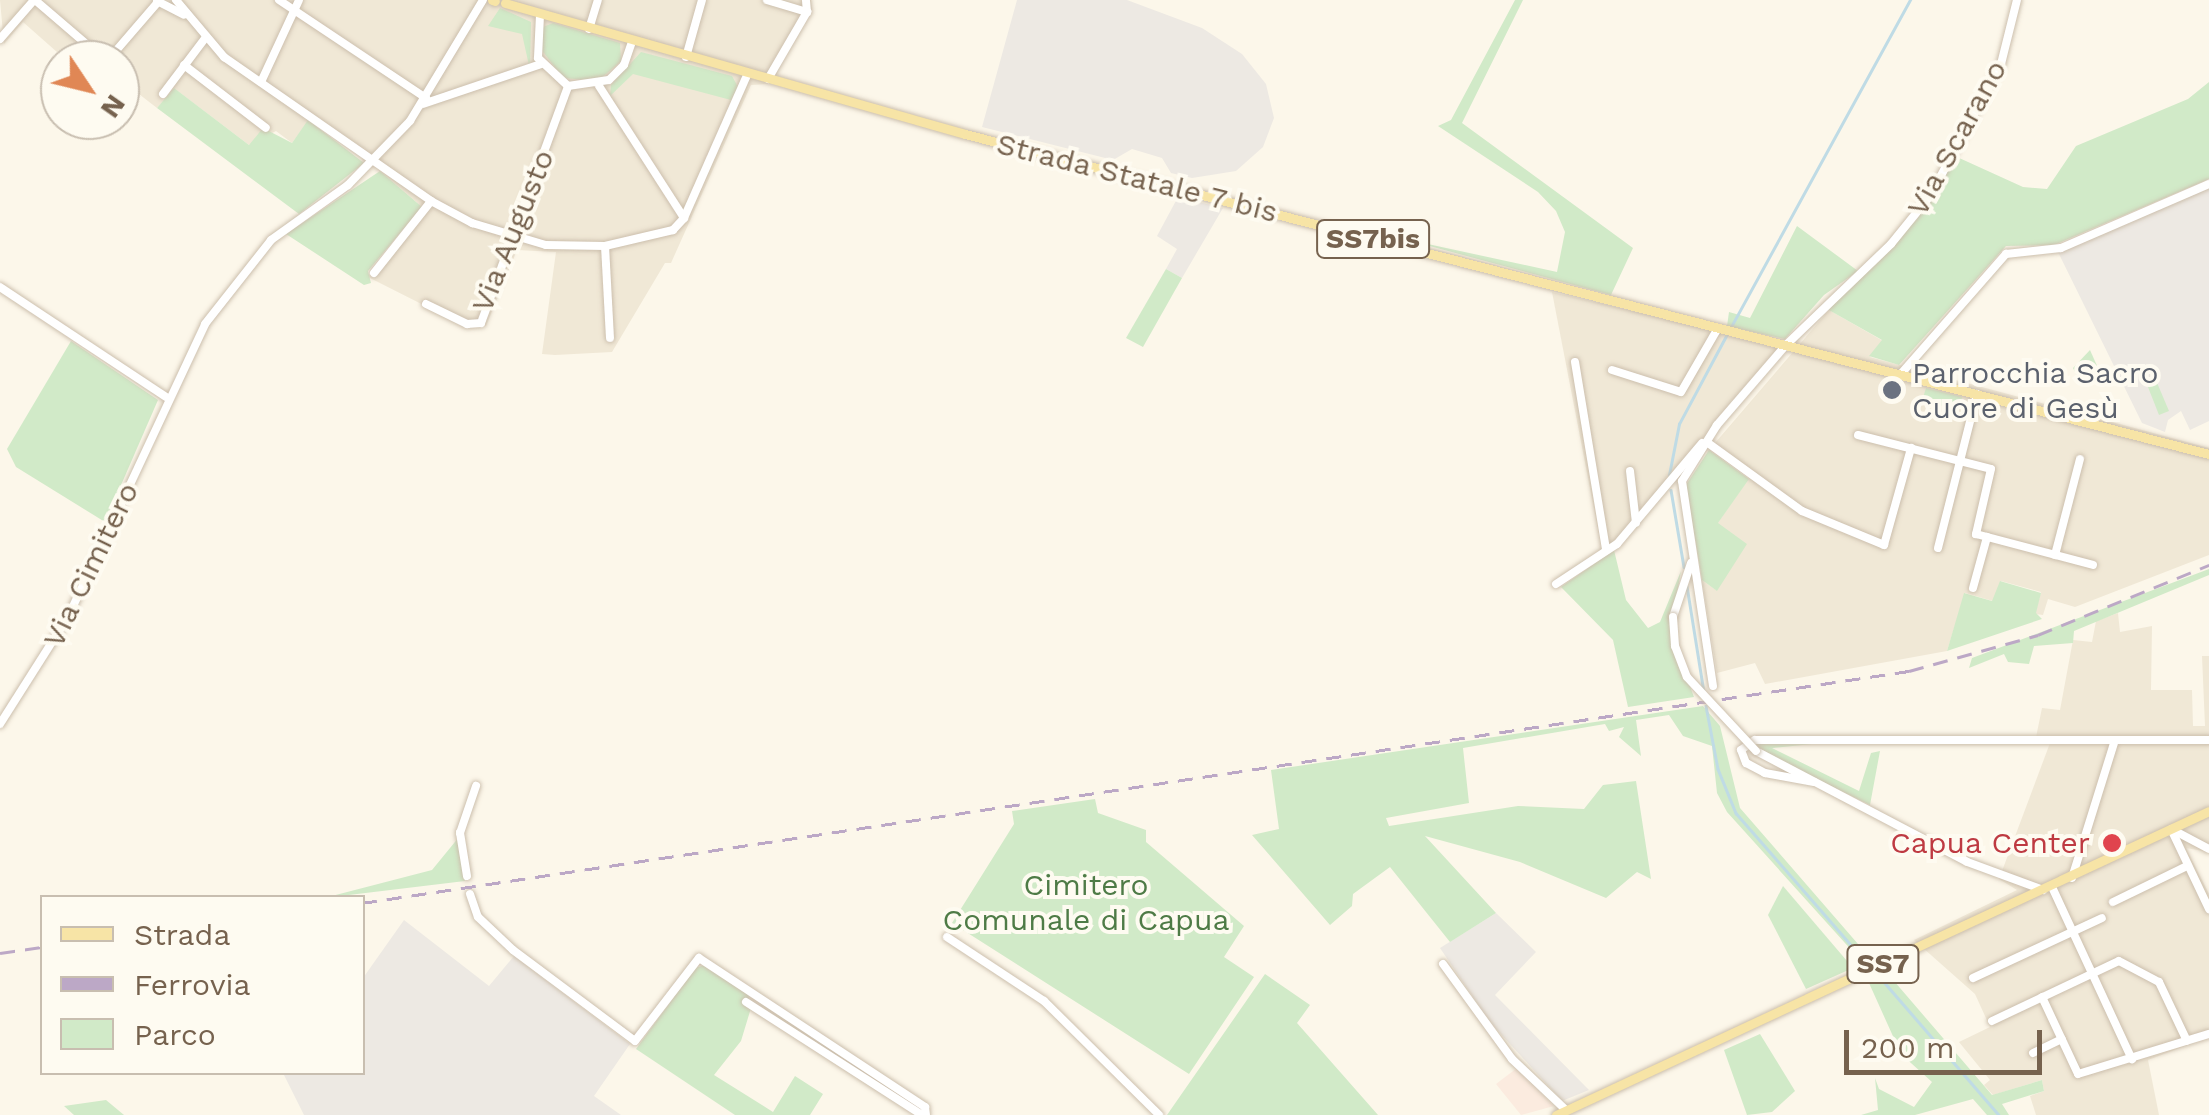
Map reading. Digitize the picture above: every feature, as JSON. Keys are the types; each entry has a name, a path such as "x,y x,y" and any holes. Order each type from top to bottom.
{"main road":[{"name":"SS7bis","path":"501,1 536,14"},
{"name":"Strada Statale 7 bis","path":"536,14 748,74 2209,454"},
{"name":"SS7","path":"1561,1113 2209,811"}],"street":[{"path":"0,40 34,0 82,40"},
{"path":"176,0 206,37 261,82 376,158 431,201 512,238 605,246 664,234 684,218 748,74"},
{"path":"280,0 424,101 541,64"},
{"path":"261,82 299,0"},
{"name":"Via Cimitero","path":"0,724 68,617 166,397 205,324 249,265 376,158 424,101 484,0"},
{"path":"589,30 598,0"},
{"path":"686,57 702,0"},
{"path":"767,0 808,12"},
{"path":"768,79 808,12 806,0"},
{"name":"Via Scarano","path":"1717,425 1786,345 1910,224 1930,196 2002,64 2018,0"},
{"path":"123,40 156,1 188,18"},
{"path":"536,14 541,64 568,86 598,86 624,65 632,42"},
{"path":"163,94 206,37"},
{"path":"184,66 266,128"},
{"name":"Via Augusto","path":"426,304 472,325 481,323 568,86"},
{"path":"598,86 684,218"},
{"path":"1900,375 2006,254 2061,248 2209,184"},
{"path":"374,273 431,201"},
{"path":"605,246 610,338"},
{"path":"0,288 166,397"},
{"path":"1612,370 1681,392 1718,328"},
{"path":"1575,362 1606,550"},
{"path":"1938,548 1976,394"},
{"path":"1714,686 1691,563 1682,481 1717,425"},
{"path":"1556,584 1606,550 1636,523 1717,425"},
{"path":"1858,435 1991,469 1976,534 2093,565"},
{"path":"1708,443 1802,511 1884,545 1911,448"},
{"path":"2054,555 2080,459"},
{"path":"1630,471 1636,523"},
{"path":"1973,588 1988,537"},
{"path":"1691,563 1673,617 1675,646 1687,676 1756,751 1967,862 2048,889 2132,1059"},
{"path":"1814,782 1766,773 1746,763 1741,750 1756,740 1988,736 2114,743 2209,740"},
{"path":"2072,878 2114,743"},
{"path":"468,876 460,832 476,786"},
{"path":"2172,829 2209,848"},
{"path":"2172,829 2209,909"},
{"path":"2114,902 2187,866"},
{"path":"470,894 478,916 513,950 635,1041 699,958 925,1107 924,1115 746,1002"},
{"path":"1973,978 2102,918"},
{"path":"947,936 1044,1001 1159,1115"},
{"path":"1992,1021 2119,962 2159,982 2187,1041"},
{"path":"1442,964 1512,1059 1561,1113"},
{"path":"2042,997 2078,1074 2209,1034"},
{"path":"2033,1053 2062,1039"}],"shaded area":[{"path":"0,0 811,0 812,10 768,84 751,85 671,263 665,263 612,352 555,355 542,354 556,252 517,250 486,326 469,328 368,277 422,207 366,159 309,120 292,143 276,131 249,145 175,89 157,108 140,95 140,40 43,40 23,22 4,44"},
{"path":"1017,0 1127,0 1202,28 1242,54 1266,84 1274,118 1263,147 1236,171 1192,178 1171,173 1162,158 1132,149 1113,160 982,127"},
{"path":"2209,187 2209,421 2190,430 2181,411 2168,420 2165,432 2142,423 2058,252"},
{"path":"1178,197 1223,208 1182,278 1166,269 1177,249 1157,236"},
{"path":"1552,292 1788,348 1618,545 1602,550"},
{"path":"1829,310 1883,341 1870,357 2209,448 2209,555 2075,607 2048,599 2043,615 2035,614 2041,592 2001,581 1993,601 1965,593 1947,651 1765,684 1755,663 1717,673 1702,580 1716,590 1717,524 1749,478 1709,450"},
{"path":"2118,613 2120,632 2152,626 2151,690 2192,690 2193,726 2205,726 2202,656 2209,656 2209,852 2186,848 2209,894 2209,1037 2148,1060 2159,1115 2036,1115 2030,1096 2044,1091 2042,1080 1993,1095 1984,1085 1990,1080 1959,1042 1990,1027 1975,994 1914,940 2017,890 1999,879 2050,743 2035,742 2042,708 2060,710 2073,640 2092,642 2096,621"},
{"path":"1496,913 1536,952 1495,995 1589,1090 1562,1101 1489,1021 1440,948"},
{"path":"404,920 489,986 514,956 630,1044 594,1096 621,1115 304,1115 284,1075 365,1075 365,975"},
{"path":"1517,1068 1554,1106 1521,1115 1496,1084"}],"green space":[{"path":"1515,0 1523,0 1462,123 1633,248 1611,295 1400,238 1557,272 1565,232 1556,211 1538,192 1438,126 1451,120"},
{"path":"500,8 531,22 530,70 522,34 488,26"},
{"path":"553,23 620,43 621,61 598,81 563,78 541,49 543,27"},
{"path":"641,52 732,76 738,87 731,100 633,74 610,96 611,85"},
{"path":"2209,82 2209,179 2054,245 2006,246 1899,365 1869,356 1882,340 1827,309 1917,219 1957,157 2023,187 2047,189 2076,146 2188,99"},
{"path":"174,88 249,145 263,128 292,143 308,120 364,163 299,214 157,108"},
{"path":"380,171 422,207 368,271 371,283 364,285 286,234"},
{"path":"1797,226 1858,271 1824,295 1785,339 1727,326 1729,312 1750,318"},
{"path":"1166,269 1182,278 1143,347 1126,338"},
{"path":"71,341 158,400 105,522 16,467 7,449"},
{"path":"2090,350 2098,368 2094,380 2082,386 2073,368"},
{"path":"2155,378 2169,411 2159,415 2146,382"},
{"path":"1926,388 1962,397 1959,410 1922,401"},
{"path":"1709,450 1749,479 1718,523 1747,544 1717,591 1702,580 1686,485"},
{"path":"1614,550 1626,600 1648,628 1660,622 1681,571 1670,634 1694,697 1628,707 1613,640 1561,587"},
{"path":"2209,569 2209,575 2074,631 2073,643 2034,646 2029,664 2008,662 2004,654 1969,668 1972,658"},
{"path":"2000,581 2041,593 2036,613 2042,619 1947,651 1964,593 1992,601"},
{"path":"1703,706 1720,726 1740,808 1871,959 1863,963 1727,812 1717,793 1712,746 1683,736 1669,715 1636,720 1641,756 1619,737 1624,727 1609,731 1605,724 1463,748 1469,803 1386,818 1389,826 1518,806 1584,809 1603,785 1636,781 1651,879 1637,872 1606,898 1520,862 1425,836 1496,913 1450,942 1390,867 1353,894 1352,906 1330,925 1252,835 1279,829 1271,770"},
{"path":"1822,743 1772,748 1859,791 1871,753 1880,751 1870,805 1771,757 1753,744"},
{"name":"Cimitero Comunale di Capua","path":"1095,799 1098,813 1146,830 1146,842 1244,926 1224,957 1254,977 1189,1074 952,923 1014,824 1012,811"},
{"path":"459,837 465,881 336,895 432,870"},
{"path":"1783,886 1853,968 1806,989 1768,915"},
{"path":"705,965 748,994 751,1008 741,1041 714,1075 773,1112 795,1076 823,1094 810,1115 735,1115 636,1049 695,968"},
{"path":"1904,966 1894,981 1992,1095 2042,1080 2044,1091 2002,1104 2009,1115 1987,1115 1973,1099 1915,1115 1861,1115 1878,1110 1875,1078 1879,1089 1914,1107 1932,1082 1901,1054 1869,983"},
{"path":"1265,974 1310,1005 1297,1023 1378,1115 1167,1115"},
{"path":"1760,1034 1795,1091 1772,1112 1747,1115 1724,1050"},
{"path":"106,1100 124,1115 74,1115 64,1106"}],"waterway":[{"path":"1732,325 1910,0"},
{"path":"1669,475 1679,424 1726,336"},
{"path":"1671,490 1684,567"},
{"path":"1687,586 1704,692"},
{"path":"1706,706 1718,769 1736,813 1858,953"},
{"path":"1885,983 1999,1115"}],"railway":[{"path":"365,903 1909,671 2038,635 2209,565"},
{"path":"0,953 40,947"}],"place":[{"name":"Parrocchia Sacro Cuore di Gesù","path":"1892,390"},
{"name":"Capua Center","path":"2112,843"}]}
